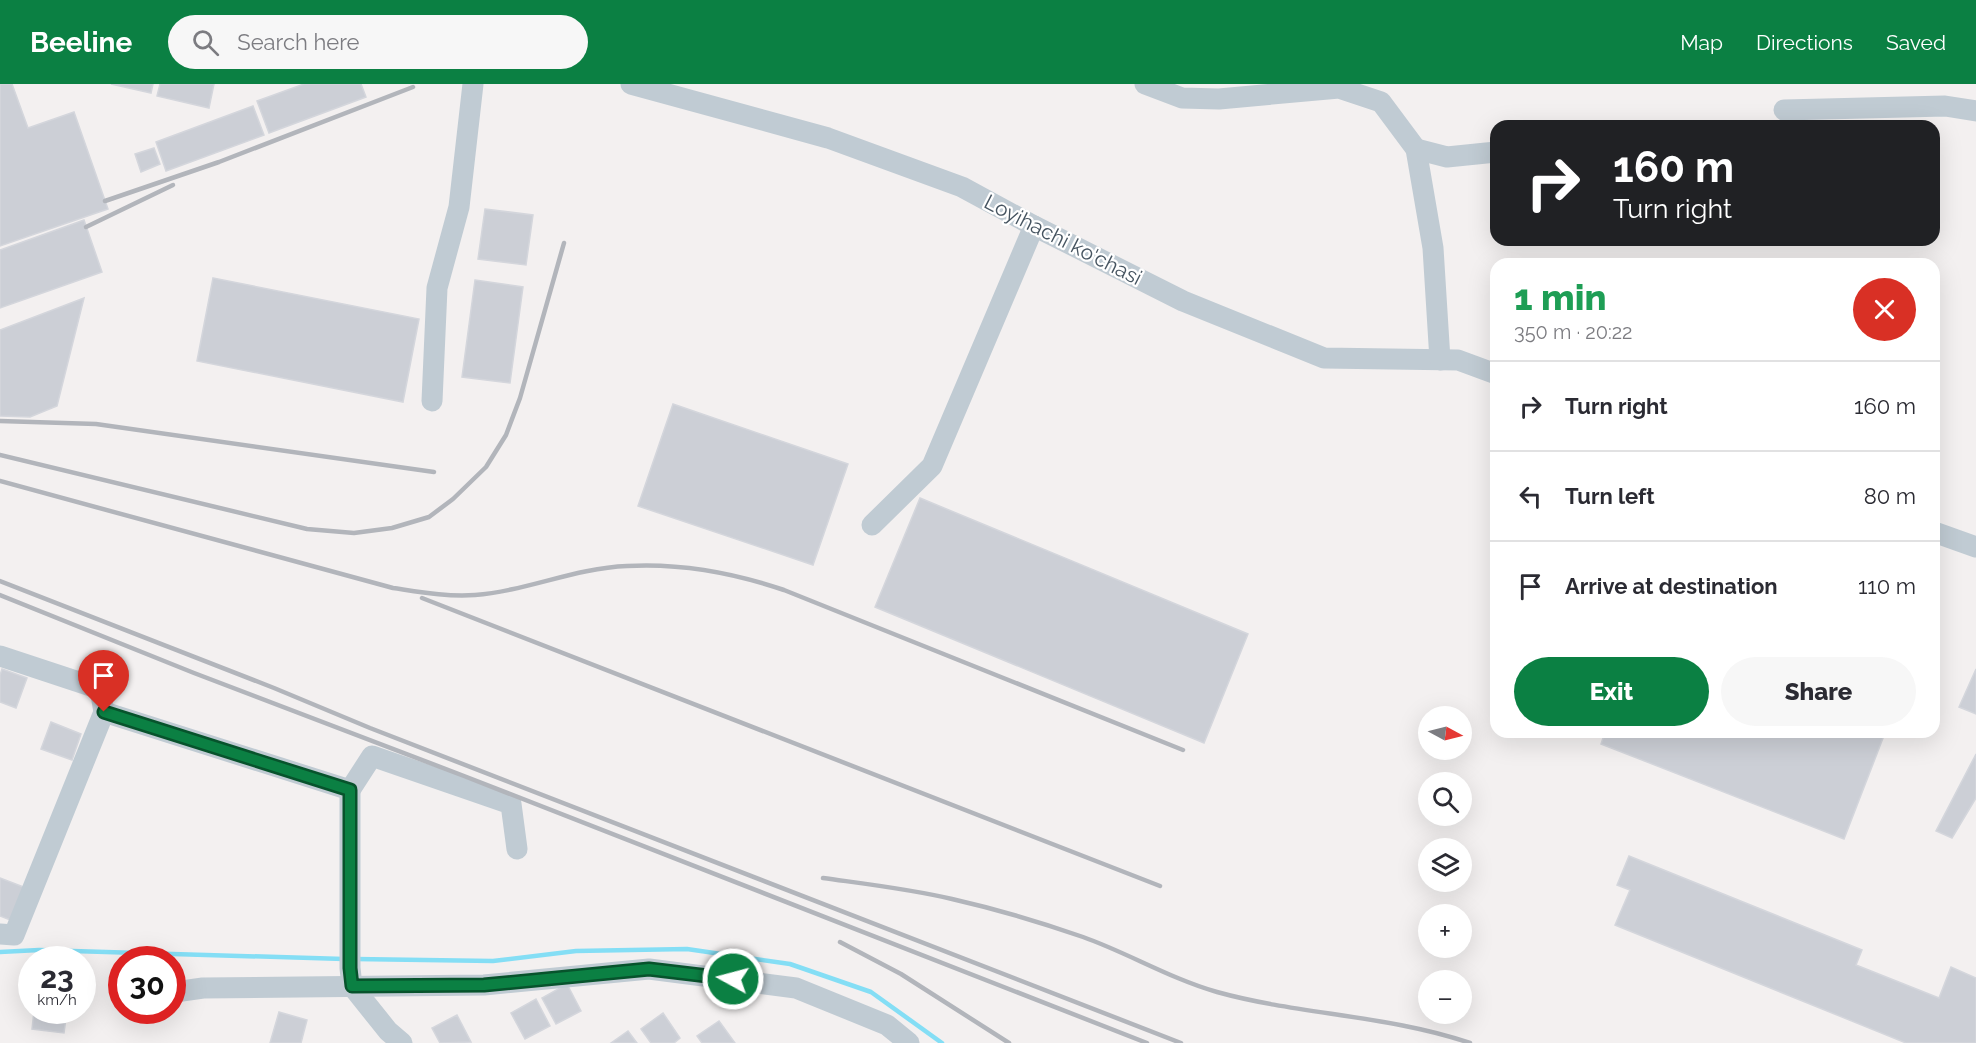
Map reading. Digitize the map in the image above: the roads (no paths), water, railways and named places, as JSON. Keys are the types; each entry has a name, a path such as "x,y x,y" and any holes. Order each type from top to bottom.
{"street":[{"path":"432,401 436,288 459,207 473,84"},
{"name":"Loyihachi ko'chasi","path":"631,84 828,138 962,187 1183,301 1323,358 1458,360 1490,372"},
{"path":"1145,84 1182,98 1219,99 1322,87 1339,88 1381,102 1416,149 1433,248 1440,360"},
{"path":"1784,110 1945,106 1976,111"},
{"path":"1416,149 1447,157 1490,153"},
{"path":"872,525 932,466 1034,226"},
{"path":"1940,534 1976,548"},
{"path":"0,656 100,689 104,712 14,934 0,934"},
{"path":"104,712 350,790"},
{"path":"402,1043 388,1030 351,977 350,790 372,756 511,804 517,849"},
{"path":"186,990 351,977 484,985 649,969 796,988 887,1025 909,1043"}],"waterway":[{"path":"355,959 493,961 576,951 687,949 790,964 871,992 942,1043"},
{"path":"0,952 39,950 344,959"}],"railway":[{"path":"105,201 219,162 413,87"},
{"path":"86,227 173,185"},
{"path":"0,455 307,529 354,533 392,528 429,517 453,499 486,467 506,435 520,398 564,243"},
{"path":"0,421 96,424 434,472"},
{"path":"0,481 393,588 444,595 494,593 588,571 627,566 667,566 726,574 784,590 1183,750"},
{"path":"0,581 370,728 1181,1043"},
{"path":"0,595 194,673 1147,1043"},
{"path":"422,598 1160,886"},
{"path":"823,878 920,892 1018,916 1083,937 1200,987 1248,1000 1408,1026 1470,1043"},
{"path":"840,942 901,974 1009,1043"}]}
